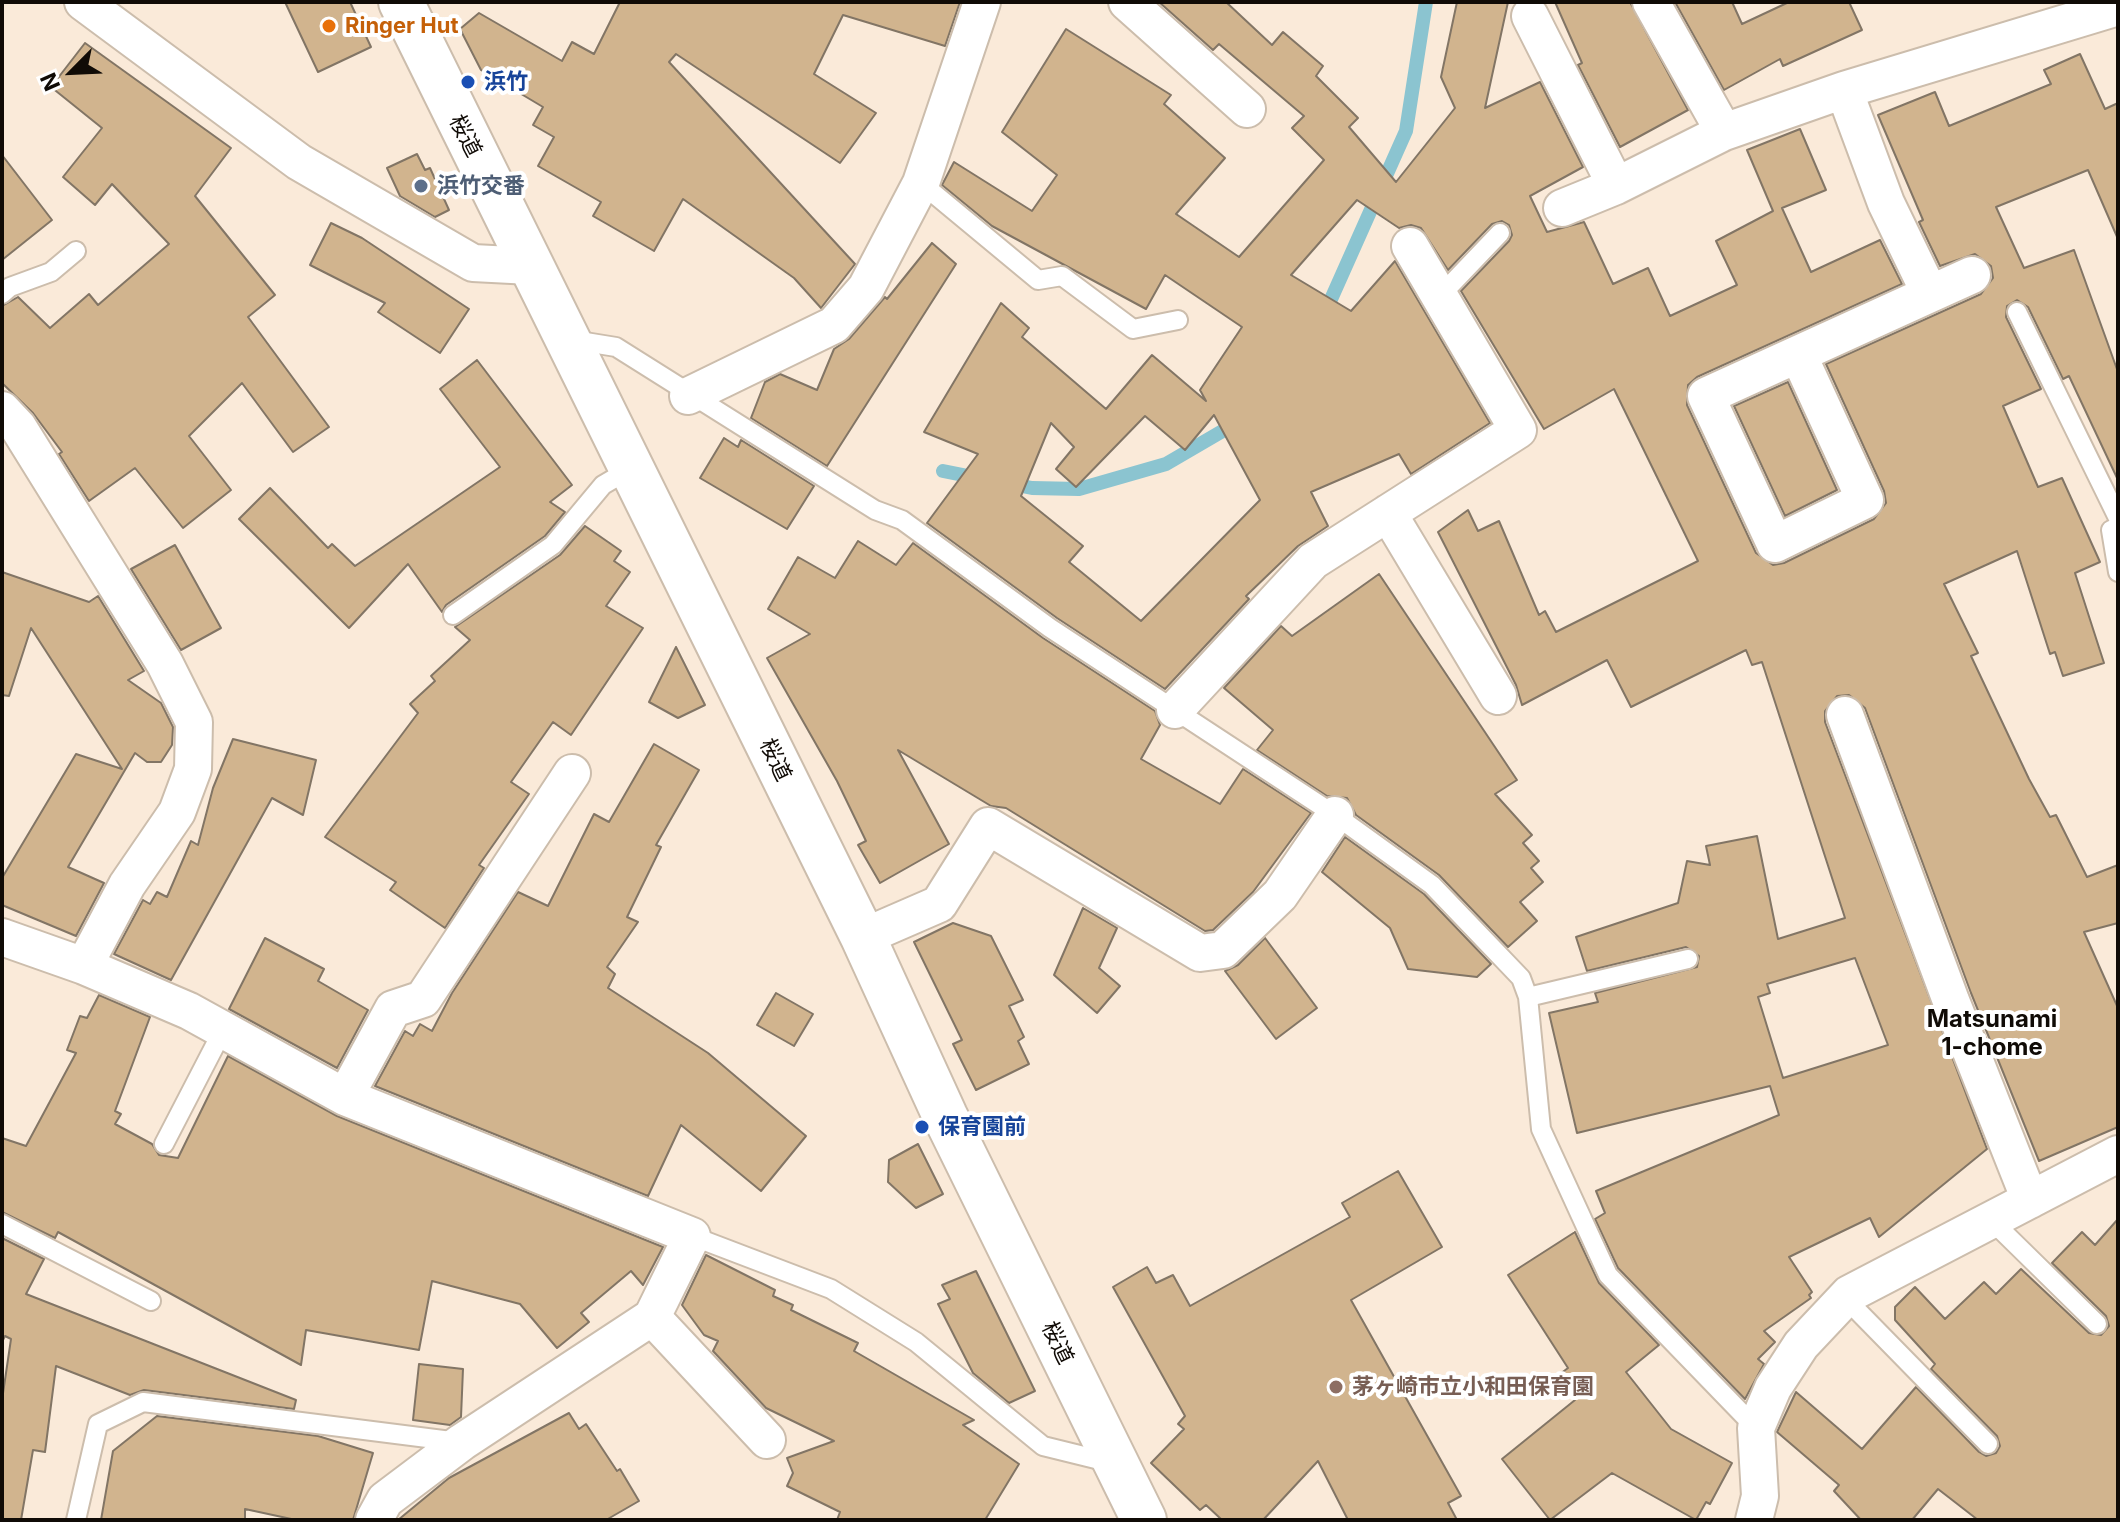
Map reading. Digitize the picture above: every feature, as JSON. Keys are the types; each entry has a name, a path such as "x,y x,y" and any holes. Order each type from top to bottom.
{"street":[{"path":"83,2 299,162 473,263 531,266"},
{"name":"桜道","path":"401,2 863,937 945,1116 1144,1520"},
{"path":"688,396 834,325 866,288 921,183 982,2"},
{"path":"1127,2 1247,109"},
{"path":"1651,2 1724,132"},
{"path":"1562,208 1616,186 1724,132 1844,90 2118,7"},
{"path":"1530,16 1616,186"},
{"path":"1844,90 1886,203 1930,294"},
{"path":"1175,710 1313,561 1518,430 1410,246"},
{"path":"1798,354 1865,500 1775,544 1706,396 1798,354 1972,275"},
{"path":"2,410 18,427 165,664 194,722 193,769 177,812 127,885 84,966"},
{"path":"1388,513 1498,696"},
{"path":"1845,715 1951,1001 2030,1200"},
{"path":"345,1097 393,1009 423,999 572,773"},
{"path":"863,937 939,904 988,826 1200,953 1223,950 1280,895 1335,815"},
{"path":"2,937 84,966 189,1011 345,1097 692,1236 652,1317 462,1442 385,1500 374,1520"},
{"path":"1754,1520 1760,1496 1756,1428 1773,1388 1801,1345 1845,1298 2118,1154"},
{"path":"652,1317 767,1440"}],"lane":[{"path":"921,183 1038,280 1062,276 1133,329 1178,320"},
{"path":"1439,297 1500,233"},
{"path":"2,294 10,287 51,272 76,251"},
{"path":"2017,312 2118,518"},
{"path":"568,339 616,347 688,396 875,510 902,520 1050,628 1335,815 1432,885 1521,978 1528,997 1541,1129 1608,1275 1756,1428"},
{"path":"453,615 553,545 603,485 632,468"},
{"path":"2118,527 2111,530 2118,572"},
{"path":"1528,997 1688,959"},
{"path":"164,1144 223,1030"},
{"path":"1991,1220 2097,1324"},
{"path":"2,1224 151,1301"},
{"path":"692,1236 831,1289 916,1342 1043,1446 1078,1457 1117,1464"},
{"path":"1845,1298 1988,1444"},
{"path":"76,1520 98,1424 143,1402 462,1442"}],"building":[{"name":"Ringer Hut","path":"285,2 350,2 371,47 318,72"},
{"path":"620,2 960,2 945,46 843,15 814,74 876,113 840,163 676,54 669,62 855,264 821,308 794,278 683,199 654,251 593,216 601,202 538,166 554,137 533,125 543,107 481,70 460,29 479,13 562,61 572,42 594,54"},
{"path":"1159,2 1226,2 1272,45 1283,32 1323,66 1316,76 1358,118 1349,127 1396,182 1455,108 1441,77 1457,2 1508,2 1485,108 1540,82 1583,167 1530,196 1547,232 1584,222 1613,284 1648,268 1670,316 1737,285 1716,241 1773,211 1747,150 1800,129 1826,190 1782,208 1811,272 1880,240 1902,284 1697,377 1688,385 1687,405 1756,553 1773,565 1784,563 1874,519 1886,503 1884,491 1826,364 1981,294 1993,278 1991,266 1975,254 1940,266 1919,222 1923,220 1878,115 1935,92 1949,126 2051,84 2044,70 2080,54 2105,109 2118,103 2118,239 2088,170 1996,207 2024,268 2074,250 2118,372 2118,480 2069,376 2063,379 2028,307 2017,300 2007,306 2006,317 2041,389 2003,406 2038,487 2062,478 2100,562 2075,573 2104,663 2063,676 2055,652 2050,654 2017,551 1944,584 1978,653 1971,656 2029,779 2050,817 2056,815 2087,877 2118,865 2118,923 2084,932 2118,1008 2118,1127 2039,1161 1971,993 1865,708 1849,695 1837,696 1825,711 1825,722 1987,1149 1879,1237 1870,1218 1789,1257 1812,1292 1809,1295 1811,1298 1764,1331 1775,1342 1758,1359 1764,1364 1745,1399 1618,1268 1595,1219 1605,1213 1596,1191 1779,1115 1770,1086 1577,1133 1549,1013 1598,1002 1595,993 1697,967 1699,956 1686,947 1587,971 1576,937 1678,903 1687,861 1710,865 1706,846 1757,836 1778,939 1845,918 1762,662 1752,665 1746,650 1631,707 1607,660 1522,705 1516,685 1438,532 1468,510 1478,531 1499,521 1539,615 1545,611 1556,632 1698,561 1614,389 1544,429 1461,291 1509,241 1512,235 1509,225 1502,221 1492,224 1448,270 1421,228 1411,225 1399,228 1357,200 1291,275 1351,311 1395,261 1490,423 1411,474 1399,454 1311,492 1328,526 1298,546 1246,596 1249,599 1165,689 1057,618 927,523 978,454 924,432 1001,303 1029,328 1022,337 1106,409 1152,355 1206,401 1200,390 1242,327 1165,275 1146,309 992,226 942,185 954,162 1032,211 1057,175 1002,132 1066,29 1171,95 1164,104 1225,158 1176,214 1239,257 1324,160 1292,128 1304,116 1219,44 1213,50","holes":["1214,415 1260,500 1141,621 1069,562 1083,546 1021,496 1051,423 1074,447 1056,469 1076,487 1145,416 1185,450","1855,958 1888,1045 1783,1078 1758,997 1770,993 1767,984"]},
{"path":"1555,2 1630,2 1688,110 1620,147 1578,65 1582,63"},
{"path":"1675,2 1732,2 1742,24 1789,2 1849,2 1862,30 1783,66 1780,59 1724,90"},
{"path":"85,43 231,148 195,196 275,295 248,317 329,427 293,452 242,383 189,436 231,490 183,528 135,468 89,501 59,454 62,452 33,413 2,383 2,306 18,297 50,328 89,294 98,305 169,244 112,184 95,205 63,177 102,128 51,87"},
{"name":"浜竹交番","path":"417,154 425,170 430,168 449,210 435,217 400,196 387,168"},
{"path":"2,155 52,220 2,260"},
{"path":"331,223 362,238 469,309 440,353 378,312 385,303 310,265"},
{"path":"932,243 956,264 827,466 751,418 765,382 780,374 817,390 834,349 849,339 885,297 887,299"},
{"path":"477,360 572,485 550,502 565,512 545,536 446,605 442,612 408,564 349,628 239,519 270,488 328,548 332,544 355,566 500,467 440,389"},
{"path":"1788,382 1837,490 1785,516 1734,406"},
{"path":"724,438 738,447 741,440 814,486 787,529 700,478"},
{"path":"585,526 621,551 614,561 630,572 606,606 643,628 571,735 553,722 511,782 529,794 479,865 484,868 445,928 390,890 396,882 325,837 418,713 410,704 435,681 431,676 470,640 455,627 560,555"},
{"path":"858,541 896,565 913,543 1043,638 1155,711 1160,725 1141,759 1220,804 1243,769 1311,813 1253,892 1213,930 1205,931 1006,808 991,806 898,750 949,844 880,883 858,845 866,841 837,781 767,658 810,634 768,609 798,557 835,578"},
{"path":"175,545 221,628 181,650 131,569"},
{"path":"2,572 89,602 98,596 144,671 128,680 161,703 173,727 172,745 161,762 147,762 135,753 68,867 104,883 76,936 2,905 2,878 76,754 122,769 31,628 9,696 2,695"},
{"path":"1379,574 1517,780 1495,794 1532,835 1523,843 1539,861 1531,868 1543,882 1520,902 1537,921 1508,947 1439,875 1356,815 1347,798 1327,796 1257,750 1273,730 1224,688 1281,626 1292,636"},
{"path":"676,647 705,705 678,718 649,702"},
{"path":"233,739 316,760 303,815 272,798 171,980 114,954 143,900 150,904 157,892 167,897 191,841 198,845 213,788"},
{"path":"654,744 699,770 656,845 661,847 627,917 638,922 607,967 615,974 608,988 708,1053 806,1136 761,1191 681,1125 648,1196 375,1086 405,1031 413,1036 420,1024 432,1031 452,993 518,892 548,906 594,814 609,822"},
{"path":"1345,837 1424,894 1491,964 1477,977 1408,969 1390,928 1322,872"},
{"path":"1083,908 1117,928 1099,968 1120,986 1097,1013 1054,975"},
{"path":"953,923 991,936 1023,1000 1009,1006 1024,1037 1018,1041 1029,1064 976,1090 953,1044 962,1040 914,942"},
{"path":"265,938 324,969 318,981 368,1010 337,1068 229,1009"},
{"path":"1265,938 1317,1008 1276,1039 1225,971 1238,965"},
{"path":"776,993 813,1014 794,1046 757,1025"},
{"path":"99,995 150,1017 115,1111 121,1114 115,1124 152,1144 159,1155 178,1158 228,1056 337,1116 663,1247 643,1285 631,1271 581,1313 589,1322 557,1348 520,1304 432,1281 419,1350 306,1330 301,1365 58,1232 55,1238 2,1212 2,1138 26,1146 76,1053 67,1050 80,1016 87,1018"},
{"path":"918,1144 943,1194 916,1208 888,1182 889,1160"},
{"path":"1398,1171 1442,1247 1351,1300 1461,1496 1448,1503 1457,1520 1348,1520 1318,1461 1263,1520 1222,1520 1206,1505 1200,1510 1151,1463 1184,1429 1178,1424 1185,1416 1113,1287 1147,1267 1156,1283 1173,1275 1190,1306 1350,1217 1342,1203"},
{"path":"2118,1219 2118,1520 1978,1520 1938,1489 1912,1520 1861,1520 1834,1491 1839,1485 1777,1432 1796,1392 1862,1449 1916,1387 1979,1452 1986,1456 1996,1453 2000,1446 1997,1436 1931,1369 1935,1364 1895,1320 1895,1307 1915,1287 1945,1319 1984,1282 1996,1294 2021,1269 2089,1333 2101,1335 2109,1326 2106,1316 2052,1263 2082,1232 2095,1245"},
{"path":"1575,1232 1599,1283 1659,1345 1626,1372 1671,1429 1732,1463 1710,1504 1706,1502 1696,1520 1612,1473 1550,1520 1502,1459 1575,1400 1556,1377 1568,1368 1508,1275"},
{"path":"2,1238 44,1259 26,1294 296,1400 294,1409 144,1390 130,1395 56,1366 45,1452 33,1450 21,1520 2,1520 2,1400 11,1339 5,1336 2,1342"},
{"path":"706,1255 775,1290 773,1296 793,1305 791,1310 858,1343 854,1351 974,1420 963,1425 1019,1464 985,1520 837,1520 840,1512 787,1486 793,1473 787,1458 834,1441 766,1408 713,1351 718,1341 704,1335 682,1305"},
{"path":"976,1271 1035,1391 1009,1403 973,1373 938,1304 950,1299 942,1285"},
{"path":"419,1364 463,1369 461,1417 450,1425 413,1420"},
{"path":"569,1413 579,1429 586,1424 617,1471 620,1469 639,1501 606,1520 398,1520 449,1478"},
{"path":"157,1416 318,1436 373,1453 353,1520 296,1520 245,1509 245,1520 101,1520 113,1451"}],"waterway":[{"path":"1324,315 1406,131 1426,2"},
{"path":"1007,483 1032,488 1079,489 1166,464 1238,422"},
{"path":"943,471 978,478"}],"place":[{"name":"Ringer Hut","path":"329,26"},
{"name":"浜竹","path":"468,82"},
{"name":"浜竹交番","path":"421,186"},
{"name":"保育園前","path":"922,1127"},
{"name":"茅ヶ崎市立小和田保育園","path":"1336,1387"}],"district":[{"name":"Matsunami 1-chome","path":"1992,1034"}]}
